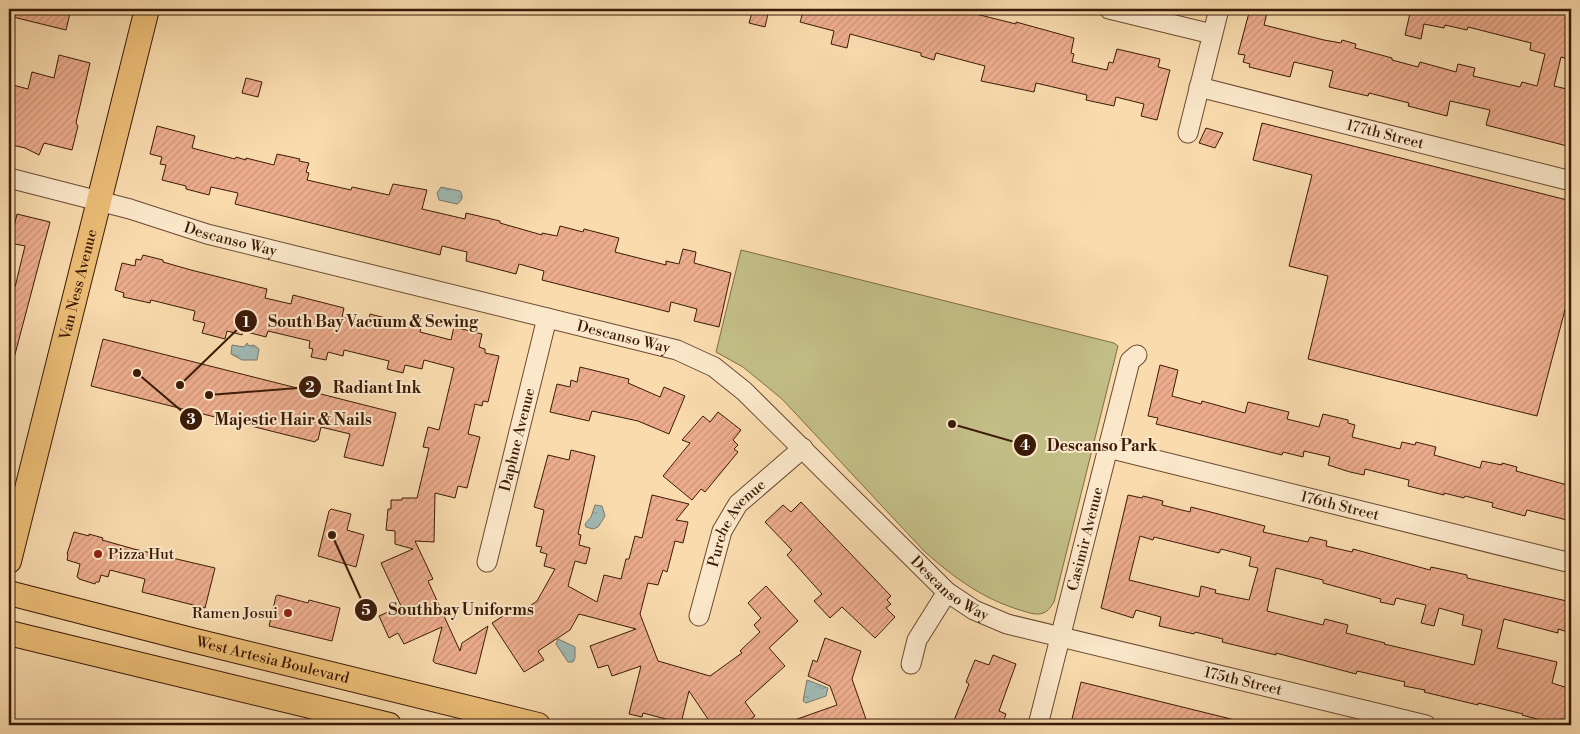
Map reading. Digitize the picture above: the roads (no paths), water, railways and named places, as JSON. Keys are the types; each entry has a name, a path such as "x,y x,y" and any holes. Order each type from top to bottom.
{"main road":[{"name":"Van Ness Avenue","path":"9,561 147,9"},
{"name":"West Artesia Boulevard","path":"9,593 538,725"},
{"path":"9,632 389,725"}],"street":[{"path":"1109,9 1212,34"},
{"path":"1188,133 1219,9"},
{"name":"177th Street","path":"1199,87 1571,181"},
{"path":"9,178 99,201"},
{"name":"Descanso Way","path":"99,201 207,234 677,350 714,368 744,390 947,592 974,610 1007,624 1060,637"},
{"name":"Daphne Avenue","path":"487,562 547,318"},
{"name":"Casimir Avenue","path":"1038,725 1130,361 1137,355"},
{"name":"Purche Avenue","path":"699,616 722,532 738,504 803,448"},
{"name":"176th Street","path":"1108,448 1571,563"},
{"path":"911,664 917,640 947,592"},
{"name":"175th Street","path":"1060,637 1426,725"}],"water":[{"path":"441,187 460,191 462,195 461,200 457,204 439,200 437,193"},
{"path":"247,343 249,346 254,345 259,349 257,360 242,360 231,354 232,345 244,347"},
{"path":"595,505 602,506 605,516 598,527 593,529 586,527 585,524 591,517"},
{"path":"558,639 575,647 573,662 568,662 556,644"},
{"path":"807,680 828,688 826,696 806,703 803,701"}],"place":[{"name":"Majestic Hair & Nails","path":"137,373"},
{"name":"South Bay Vacuum & Sewing","path":"180,385"},
{"name":"Radiant Ink","path":"209,395"},
{"name":"Descanso Park","path":"952,424"},
{"name":"Southbay Uniforms","path":"332,535"},
{"name":"Pizza Hut","path":"98,554"},
{"name":"Ramen Josui","path":"288,613"}]}
